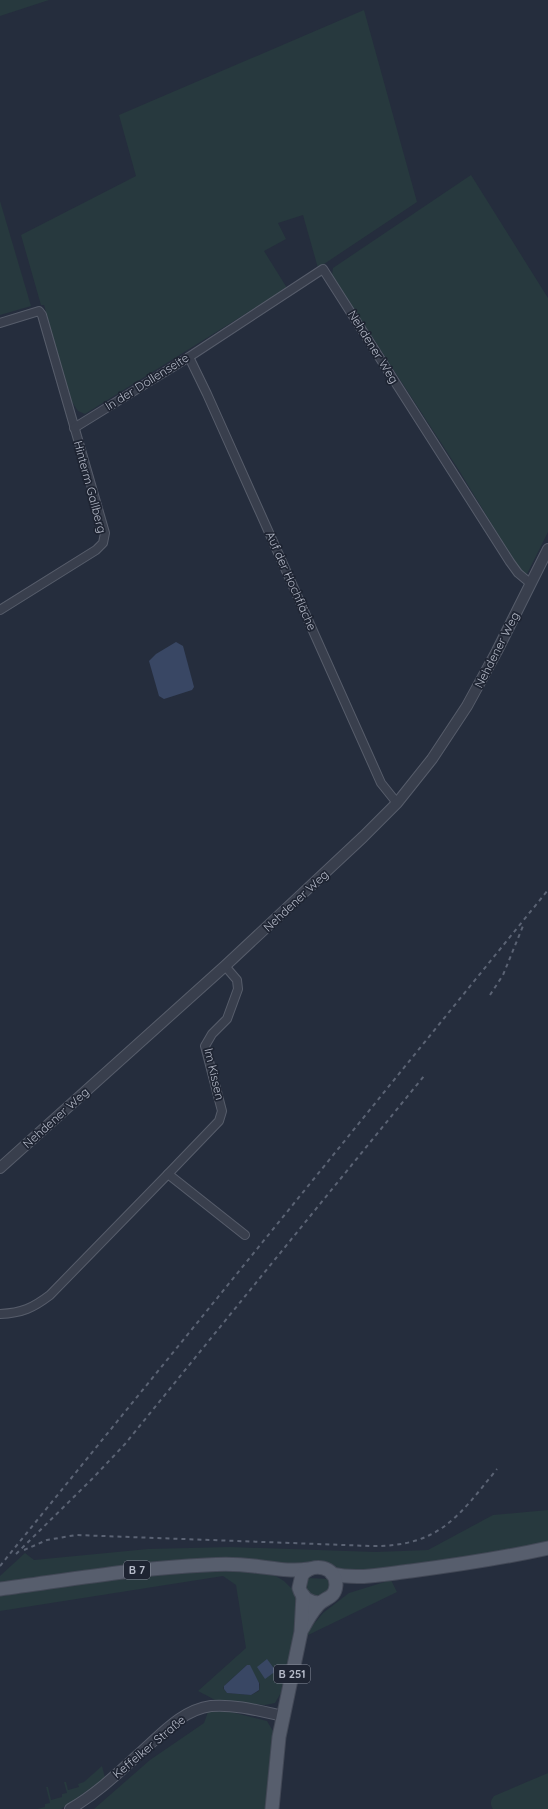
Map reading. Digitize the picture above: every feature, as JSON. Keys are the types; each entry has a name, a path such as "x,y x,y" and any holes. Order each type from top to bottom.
{"main road":[{"name":"B 7","path":"0,1589 122,1572 172,1567 240,1565 294,1571 321,1567 332,1574 348,1577 368,1577 475,1563 548,1548"},
{"path":"301,1592 300,1579 309,1568"},
{"name":"B 7","path":"275,1570 310,1601 320,1603 347,1585 368,1577"},
{"path":"332,1574 336,1584 334,1593"},
{"name":"B 251","path":"272,1809 277,1756 283,1716 301,1632 301,1592"},
{"name":"B 251","path":"301,1632 320,1603"}],"street":[{"name":"In der Dollenseite","path":"74,428 189,357 324,268"},
{"name":"Nehdener Weg","path":"324,268 510,562 518,573 530,583"},
{"path":"0,323 39,311 42,315 74,428"},
{"name":"Auf der Hochfläche","path":"189,357 207,394 381,783 397,803"},
{"name":"Hinterm Gallberg","path":"0,610 96,550 104,543 105,533 74,428"},
{"name":"Nehdener Weg","path":"0,1168 225,966 363,837 397,803 432,759 467,706 497,651 548,549"},
{"name":"Im Kissen","path":"0,1314 21,1312 37,1304 54,1291 219,1121 222,1111 205,1046 212,1034 227,1019 238,989 238,980 225,966"},
{"path":"168,1174 245,1235"},
{"name":"Keffelker Straße","path":"70,1809 103,1786 174,1723 193,1711 217,1706 250,1709 283,1716"}],"shaded area":[{"path":"0,0 49,0 0,16"},
{"path":"364,10 417,202 318,268 303,215 278,223 286,239 264,251 287,288 85,414 78,411 72,402 44,305 41,305 21,235 136,176 119,115"},
{"path":"471,175 548,298 548,532 527,574 519,569 460,472 332,275 333,268"},
{"path":"0,201 31,306 0,315"},
{"path":"548,1510 548,1545 369,1571 288,1567 0,1583 0,1576 25,1553 34,1560 148,1549 230,1547 375,1552 428,1550 493,1515"},
{"path":"182,1570 269,1572 284,1581 293,1590 298,1600 299,1619 282,1691 275,1703 265,1705 219,1702 198,1691 246,1648 236,1585 223,1576 0,1611 0,1592","holes":["247,1665 260,1684 259,1691 251,1695 227,1693 223,1688"]},
{"path":"308,1578 329,1579 331,1585 325,1597 309,1596 304,1583"},
{"path":"391,1580 397,1592 302,1638 323,1613 349,1593"},
{"path":"227,1711 267,1721 273,1731 267,1809 94,1809 150,1760 204,1723 208,1712"},
{"path":"102,1766 105,1778 61,1809 37,1809 45,1807 45,1804 50,1803 46,1787 48,1787 51,1800 62,1797 62,1794 67,1793 64,1782 66,1782 68,1790 79,1787 78,1784 84,1782"},
{"path":"548,1773 548,1809 493,1809 491,1806 494,1796"}],"water":[{"path":"176,642 183,646 194,687 192,690 164,699 159,696 149,661 156,654"},
{"path":"267,1659 276,1671 265,1679 257,1667"},
{"path":"247,1665 250,1665 259,1683 259,1690 251,1695 227,1693 224,1686"}],"railway":[{"path":"0,1566 548,890"},
{"path":"490,995 503,975 523,926"},
{"path":"16,1554 125,1444 424,1076"},
{"path":"24,1550 47,1540 76,1535 371,1546 394,1545 414,1541 430,1535 445,1526 458,1515 497,1469"}]}
